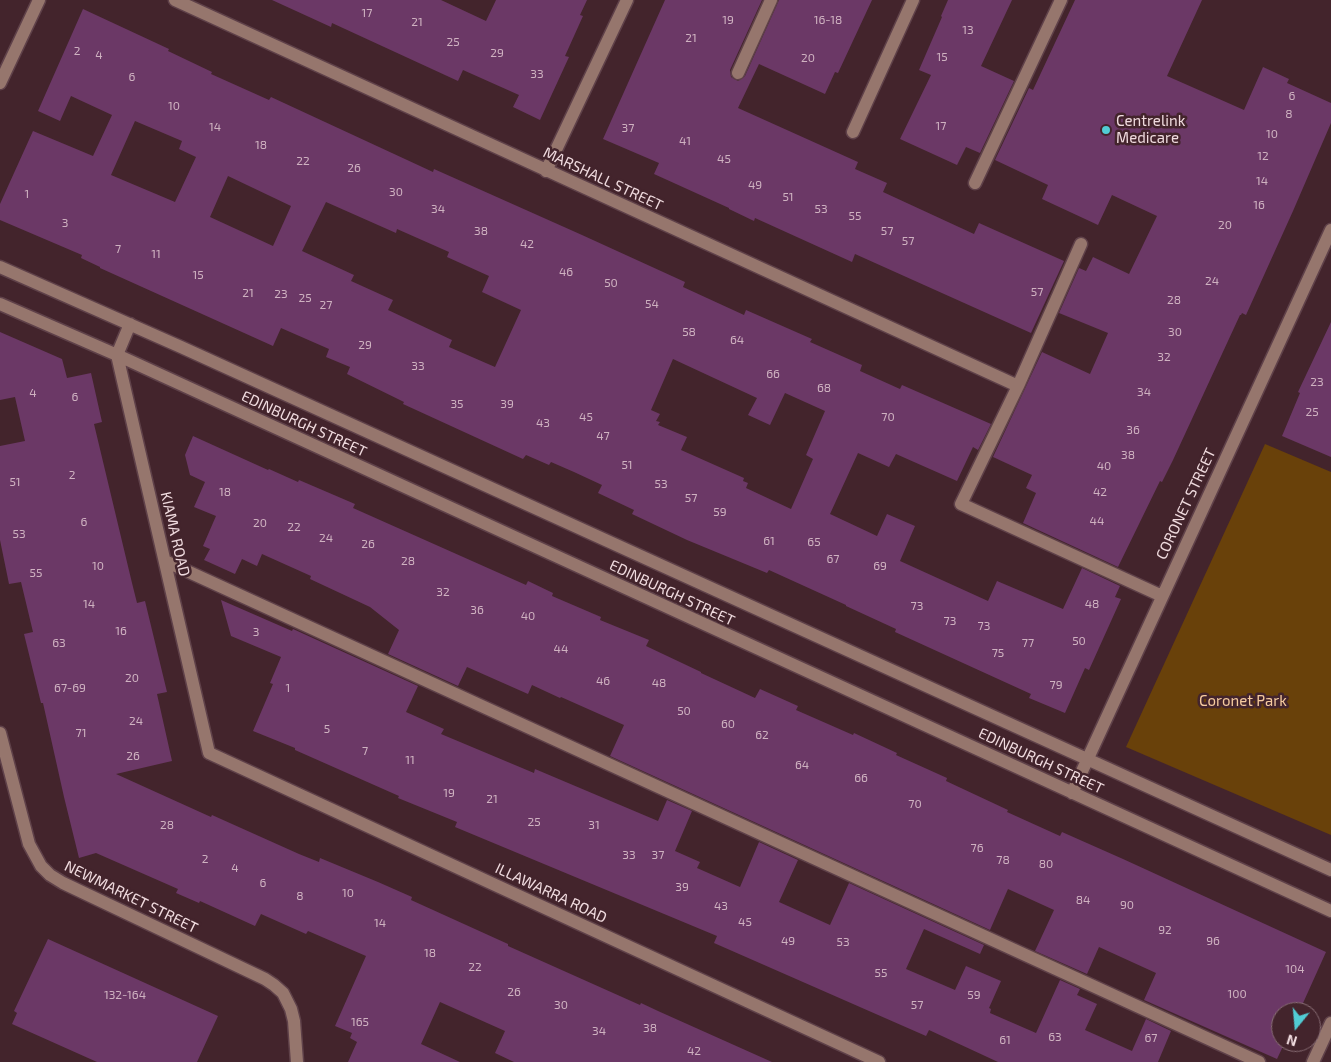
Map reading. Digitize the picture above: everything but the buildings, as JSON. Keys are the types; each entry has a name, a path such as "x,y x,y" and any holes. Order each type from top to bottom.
{"street":[{"path":"0,83 3,70 39,0"},
{"name":"MARSHALL STREET","path":"175,0 1018,386"},
{"path":"546,171 627,0"},
{"path":"738,73 771,0"},
{"path":"853,132 913,0"},
{"path":"975,183 1061,0"},
{"name":"CORONET STREET","path":"1072,793 1331,230"},
{"path":"1081,244 1018,386 960,504 1162,596"},
{"name":"EDINBURGH STREET","path":"0,267 130,324 1331,870"},
{"name":"EDINBURGH STREET","path":"0,304 117,355 1331,911"},
{"path":"117,355 130,324"},
{"name":"KIAMA ROAD","path":"117,355 209,753"},
{"path":"165,561 1259,1062"},
{"name":"NEWMARKET STREET","path":"0,733 29,844 41,866 50,875 63,883 274,985 283,993 291,1009 299,1062"},
{"name":"ILLAWARRA ROAD","path":"209,753 880,1062"},
{"path":"1313,1062 1331,1023"}],"green space":[{"name":"Coronet Park","path":"1265,444 1331,472 1331,835 1126,747"}],"place":[{"name":"Centrelink Medicare","path":"1106,130"}]}
